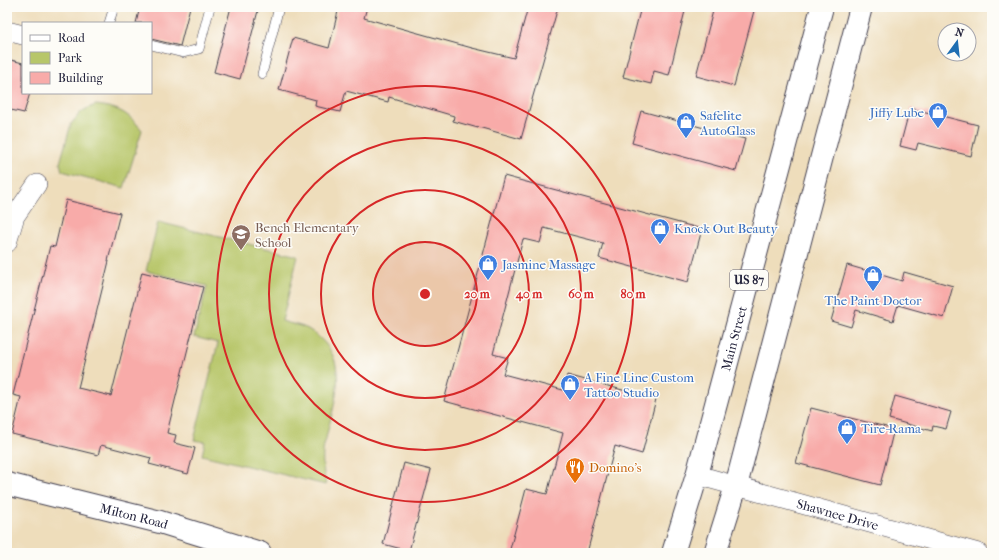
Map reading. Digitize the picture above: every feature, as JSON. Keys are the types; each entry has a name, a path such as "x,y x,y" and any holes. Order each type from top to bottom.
{"main road":[{"name":"Main Street","path":"673,553 697,475 822,7"},
{"name":"US 87","path":"715,553 736,486 861,7"},
{"name":"Milton Road","path":"7,484 160,522 260,553"}],"street":[{"path":"7,31 22,35"},
{"path":"7,243 15,216 37,184"},
{"name":"Shawnee Drive","path":"697,475 978,553"}],"lane":[{"path":"110,22 114,7"},
{"path":"152,45 183,53 199,49 210,7"},
{"path":"262,74 279,7"}],"green space":[{"path":"96,105 117,109 132,119 142,130 124,188 62,171 60,163 71,124 81,112"},
{"path":"158,222 298,256 282,321 308,329 322,340 331,351 336,363 337,390 323,450 323,465 326,485 202,455 205,442 194,440 218,343 194,337 207,286 146,271"}],"building":[{"path":"140,7 190,7 180,46 152,39 152,22 136,22"},
{"path":"231,7 259,7 240,79 214,72"},
{"path":"339,7 367,7 364,18 514,58 528,7 558,7 521,139 453,121 454,116 389,97 388,102 346,91 340,112 315,106 316,100 279,90 293,38 329,48"},
{"path":"641,7 686,7 669,75 654,71 651,84 623,77"},
{"path":"714,7 755,7 734,86 696,76"},
{"path":"7,59 22,63 22,94 30,94 24,113 7,109"},
{"path":"910,108 978,125 971,156 918,143 916,150 900,146"},
{"path":"641,111 745,139 736,171 632,143"},
{"path":"504,176 702,229 688,282 599,258 603,243 544,228 540,243 523,239 493,354 508,358 503,374 563,390 567,375 656,399 642,454 615,446 587,553 509,553 526,489 547,494 563,433 444,401"},
{"path":"66,200 120,213 78,388 111,396 142,272 203,287 167,433 176,435 174,443 195,448 188,474 149,464 151,458 101,445 98,455 12,434 21,397 13,395 50,246 55,247"},
{"path":"847,265 902,281 904,272 953,286 944,318 898,305 893,321 856,310 851,327 831,321"},
{"path":"895,396 951,412 946,429 933,426 932,431 889,419"},
{"path":"811,408 894,429 880,485 796,463"},
{"path":"404,463 431,470 409,551 383,544"}],"place":[{"name":"Jiffy Lube","path":"938,129"},
{"name":"Safelite AutoGlass","path":"686,139"},
{"name":"Knock Out Beauty","path":"660,245"},
{"name":"Bench Elementary School","path":"241,251"},
{"name":"Jasmine Massage","path":"488,281"},
{"name":"The Paint Doctor","path":"873,292"},
{"name":"A Fine Line Custom Tattoo Studio","path":"570,401"},
{"name":"Tire-Rama","path":"847,445"},
{"name":"Domino's","path":"575,484"}]}
